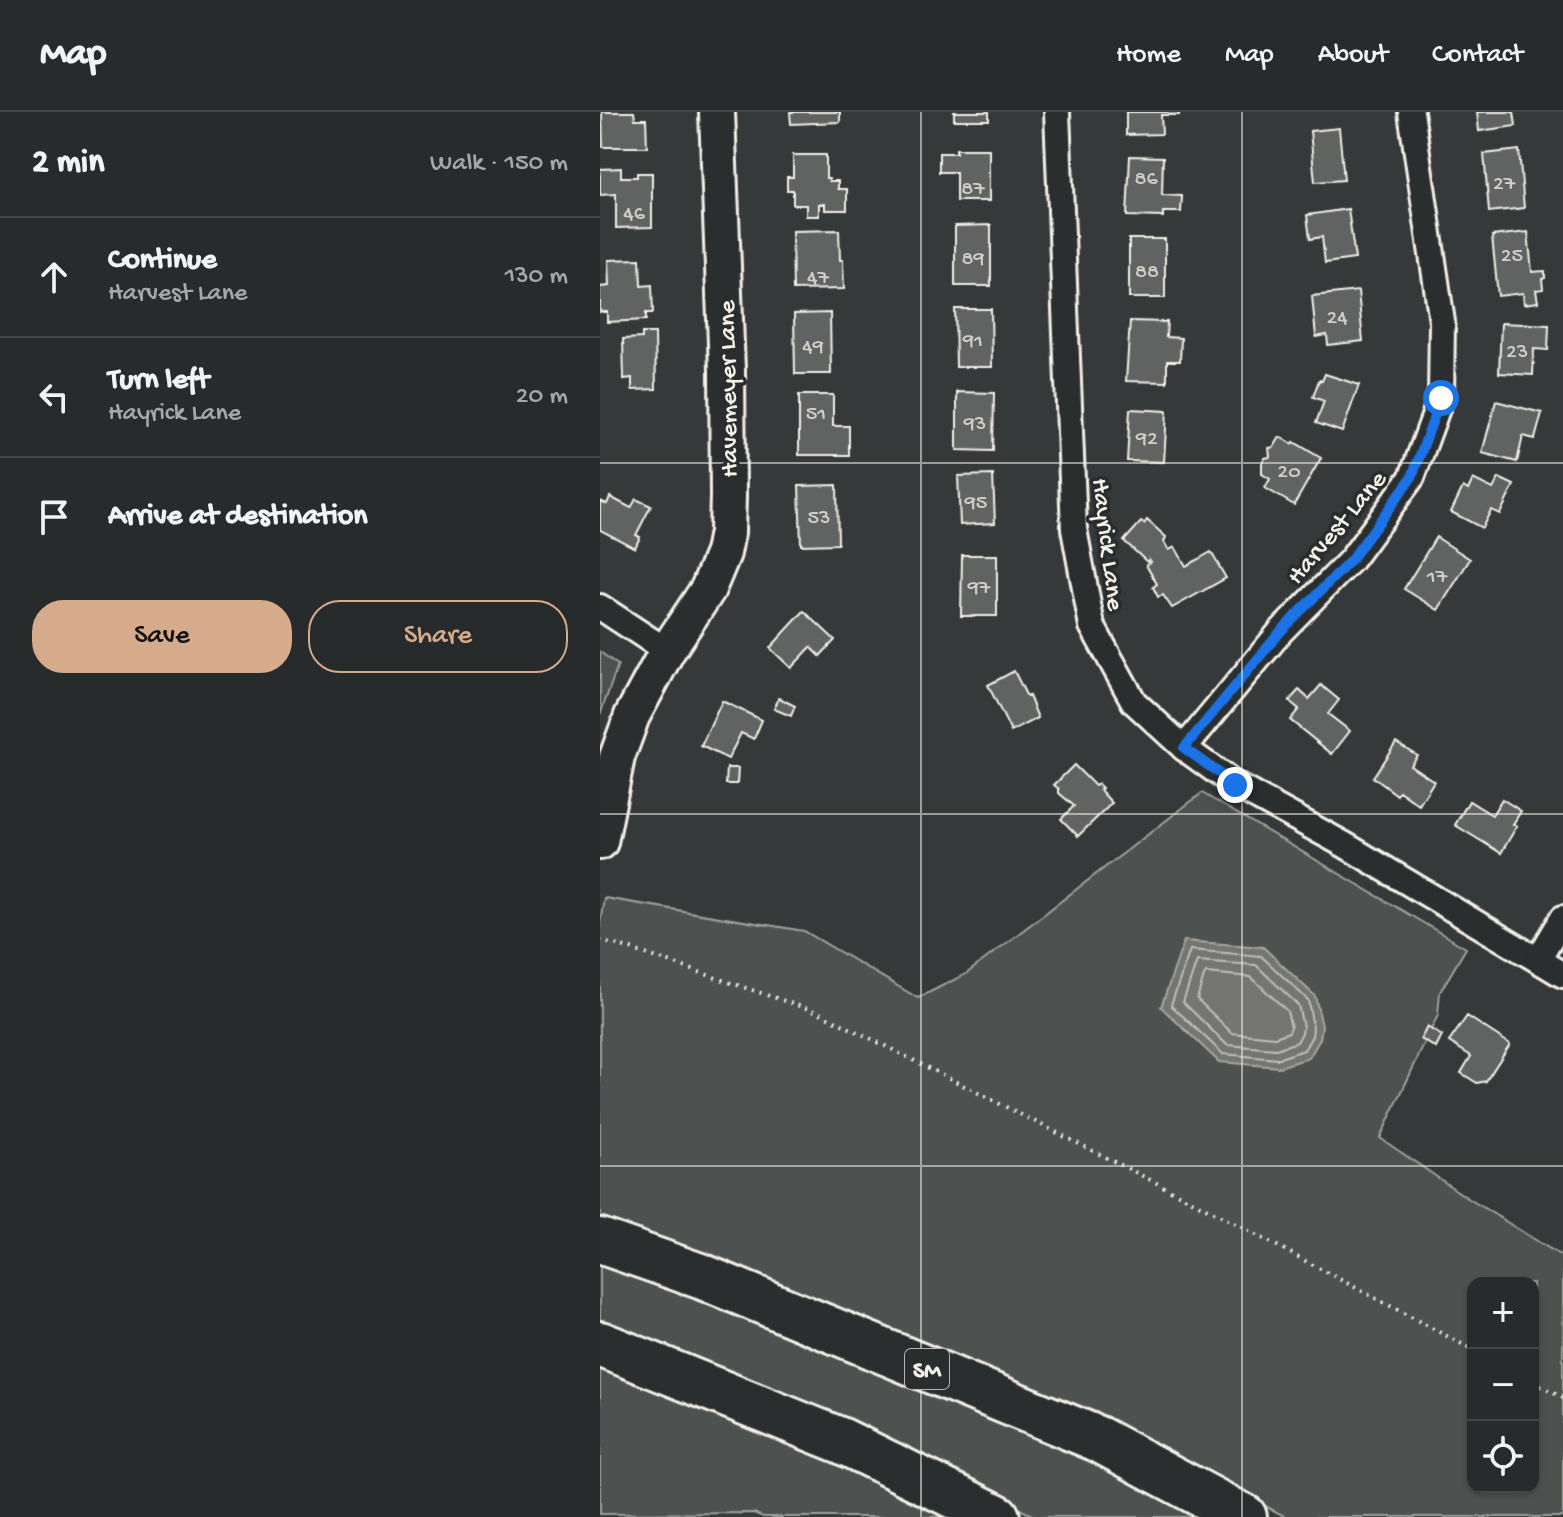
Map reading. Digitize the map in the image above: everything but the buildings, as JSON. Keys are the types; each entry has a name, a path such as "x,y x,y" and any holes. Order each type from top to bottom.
{"highway":[{"name":"SM","path":"600,1241 703,1277 1098,1439 1244,1517"},
{"path":"600,1344 842,1441 997,1517"}],"street":[{"name":"Havemeyer Lane","path":"600,842 617,757 632,716 667,651 708,589 723,553 727,532 727,370 717,112"},
{"name":"Hayrick Lane","path":"1057,112 1074,529 1092,626 1134,702 1184,748 1235,785 1345,845 1563,975"},
{"name":"Harvest Lane","path":"1184,748 1281,631 1351,560 1412,477 1441,398 1442,322 1411,112"},
{"path":"600,607 667,651"},
{"path":"1538,960 1563,918"}],"path":[{"path":"600,940 820,1013 1196,1203 1471,1349"},
{"path":"1539,1385 1563,1398"}],"shaded area":[{"path":"600,652 618,665 600,715"},
{"path":"1202,793 1466,948 1440,992 1438,1015 1380,1138 1466,1197 1563,1257 1563,1517 1286,1517 1256,1501 600,1226 600,923 604,898 804,931 918,998 966,974"},
{"path":"600,1255 919,1377 1221,1517 1036,1517 905,1452 600,1321"},
{"path":"600,1355 982,1517 600,1514"}],"water":[{"path":"1184,941 1263,947 1315,996 1322,1026 1320,1039 1309,1058 1279,1067 1219,1062 1161,1007"}],"route":[{"path":"1235,785 1184,748 1281,631 1351,560 1412,477 1441,398"}]}
